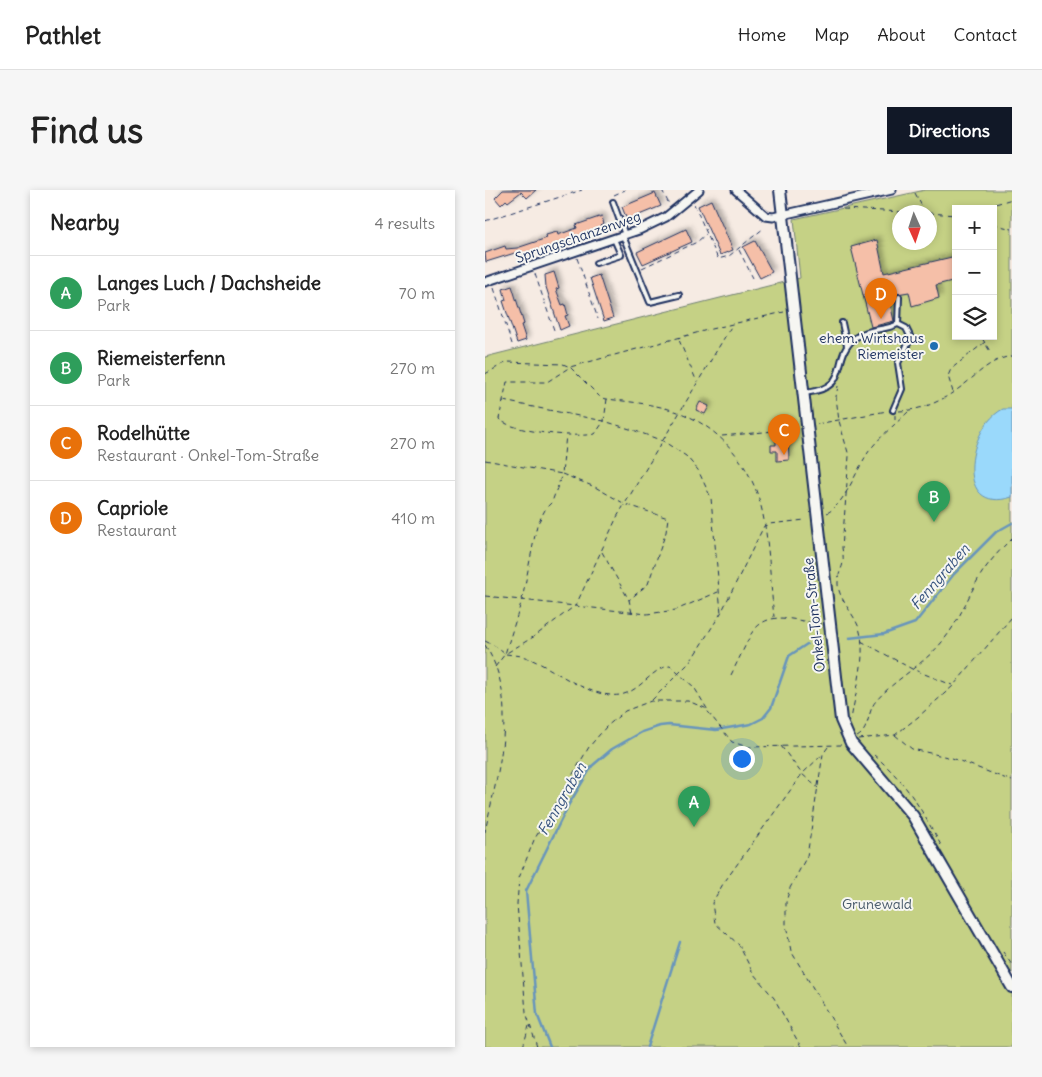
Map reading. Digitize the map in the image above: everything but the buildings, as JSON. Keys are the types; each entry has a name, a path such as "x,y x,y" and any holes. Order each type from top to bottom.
{"main road":[{"name":"Onkel-Tom-Straße","path":"779,190 839,708 845,732 856,742 913,816 1012,987"}],"street":[{"name":"Sprungschanzenweg","path":"485,282 624,235 665,216 699,190"},
{"path":"736,190 766,216 773,217 892,190"}],"lane":[{"path":"613,202 650,302 679,295"},
{"path":"596,263 621,254 614,239"},
{"path":"898,324 899,297"},
{"path":"803,393 827,388 838,375 847,346 842,323"},
{"path":"847,346 863,333 898,324 906,328 911,338 898,363 902,389 895,400 893,410"}],"path":[{"path":"485,222 583,190"},
{"path":"614,195 625,190"},
{"path":"662,190 666,200 672,206"},
{"path":"915,193 921,205"},
{"path":"991,205 1012,198"},
{"path":"694,203 718,259 729,256 739,250 764,228"},
{"path":"840,209 892,211"},
{"path":"937,214 952,215"},
{"path":"997,225 1012,229"},
{"path":"635,265 641,268 697,242 707,232"},
{"path":"739,250 753,278"},
{"path":"577,257 598,319"},
{"path":"534,271 554,330"},
{"path":"493,285 512,344"},
{"path":"607,399 604,421 595,434 581,437 521,428 501,421 507,382 547,382 570,367 784,312"},
{"path":"505,654 535,636 576,605 602,552 606,539 625,504 679,412 694,391 732,324"},
{"path":"678,339 697,383"},
{"path":"953,393 948,376 951,369 985,342 991,353"},
{"path":"817,424 893,410 911,410 929,406 953,393 991,363 1012,356"},
{"path":"485,374 507,362 563,364 570,367 601,398 679,412 721,436 743,466 759,499 764,526 774,617"},
{"path":"838,375 836,397 839,421 849,456 842,548 845,563 838,582 841,594 859,628 861,641 861,661 851,721"},
{"path":"503,400 604,421 663,442 686,456 698,470 709,493 721,613"},
{"path":"893,410 896,418 895,424"},
{"path":"825,514 832,510 846,492 873,446 911,410"},
{"path":"721,436 795,429"},
{"path":"495,667 505,654 522,600 537,525 546,508 552,502 562,474 566,435"},
{"path":"485,460 562,474 595,487 625,504 667,518 666,532 648,584 629,600"},
{"path":"651,701 690,662 721,613 764,526 805,520"},
{"path":"856,742 861,735 874,703 941,643 961,616 977,582 992,558 1012,538"},
{"path":"602,552 629,600 632,614"},
{"path":"485,596 576,605 632,614 676,610 719,592"},
{"path":"731,676 755,628 774,617 830,625"},
{"path":"485,641 505,654 524,656 586,688 610,696 624,694 639,687 664,666 670,666 694,686 713,719 733,742 757,748 829,746 895,735 953,686 1012,617"},
{"path":"861,641 912,669 953,686"},
{"path":"485,645 495,667 503,708 504,730 485,832"},
{"path":"537,1047 526,1012 517,904 519,878 534,840 589,747 617,716 651,701 688,700 698,703 711,716"},
{"path":"895,735 913,748 953,758 1012,781"},
{"path":"781,746 802,774 818,788"},
{"path":"801,1047 774,998 753,972 739,945 715,923 712,909 715,897 723,884 802,774 829,746"},
{"path":"869,751 897,775 918,804 946,854"},
{"path":"823,754 807,856 790,888 786,902 786,925 791,951 848,1047"},
{"path":"1002,951 1012,965"},
{"path":"523,1047 529,1024"}],"green space":[{"name":"Grunewald","path":"925,190 1012,190 1012,1047 485,1047 485,357 800,278 794,219"}],"water":[{"path":"1003,409 1012,409 1012,497 993,499 981,494 974,483 972,467 974,450 981,433 990,419"}],"waterway":[{"name":"Fenngraben","path":"849,638 884,634 915,623 954,574 996,532 1012,523"},
{"name":"Fenngraben","path":"550,1047 537,1014 526,891 569,804 592,766 612,749 642,732 660,726 669,725 716,730 751,724 763,718 771,708 789,656 807,644"},
{"path":"647,1047 680,942"}],"place":[{"name":"Capriole","path":"881,319"},
{"name":"ehem. Wirtshaus Riemeister","path":"934,346"},
{"name":"Rodelhütte","path":"784,455"},
{"name":"Riemeisterfenn","path":"934,522"},
{"name":"Langes Luch / Dachsheide","path":"694,827"}]}
